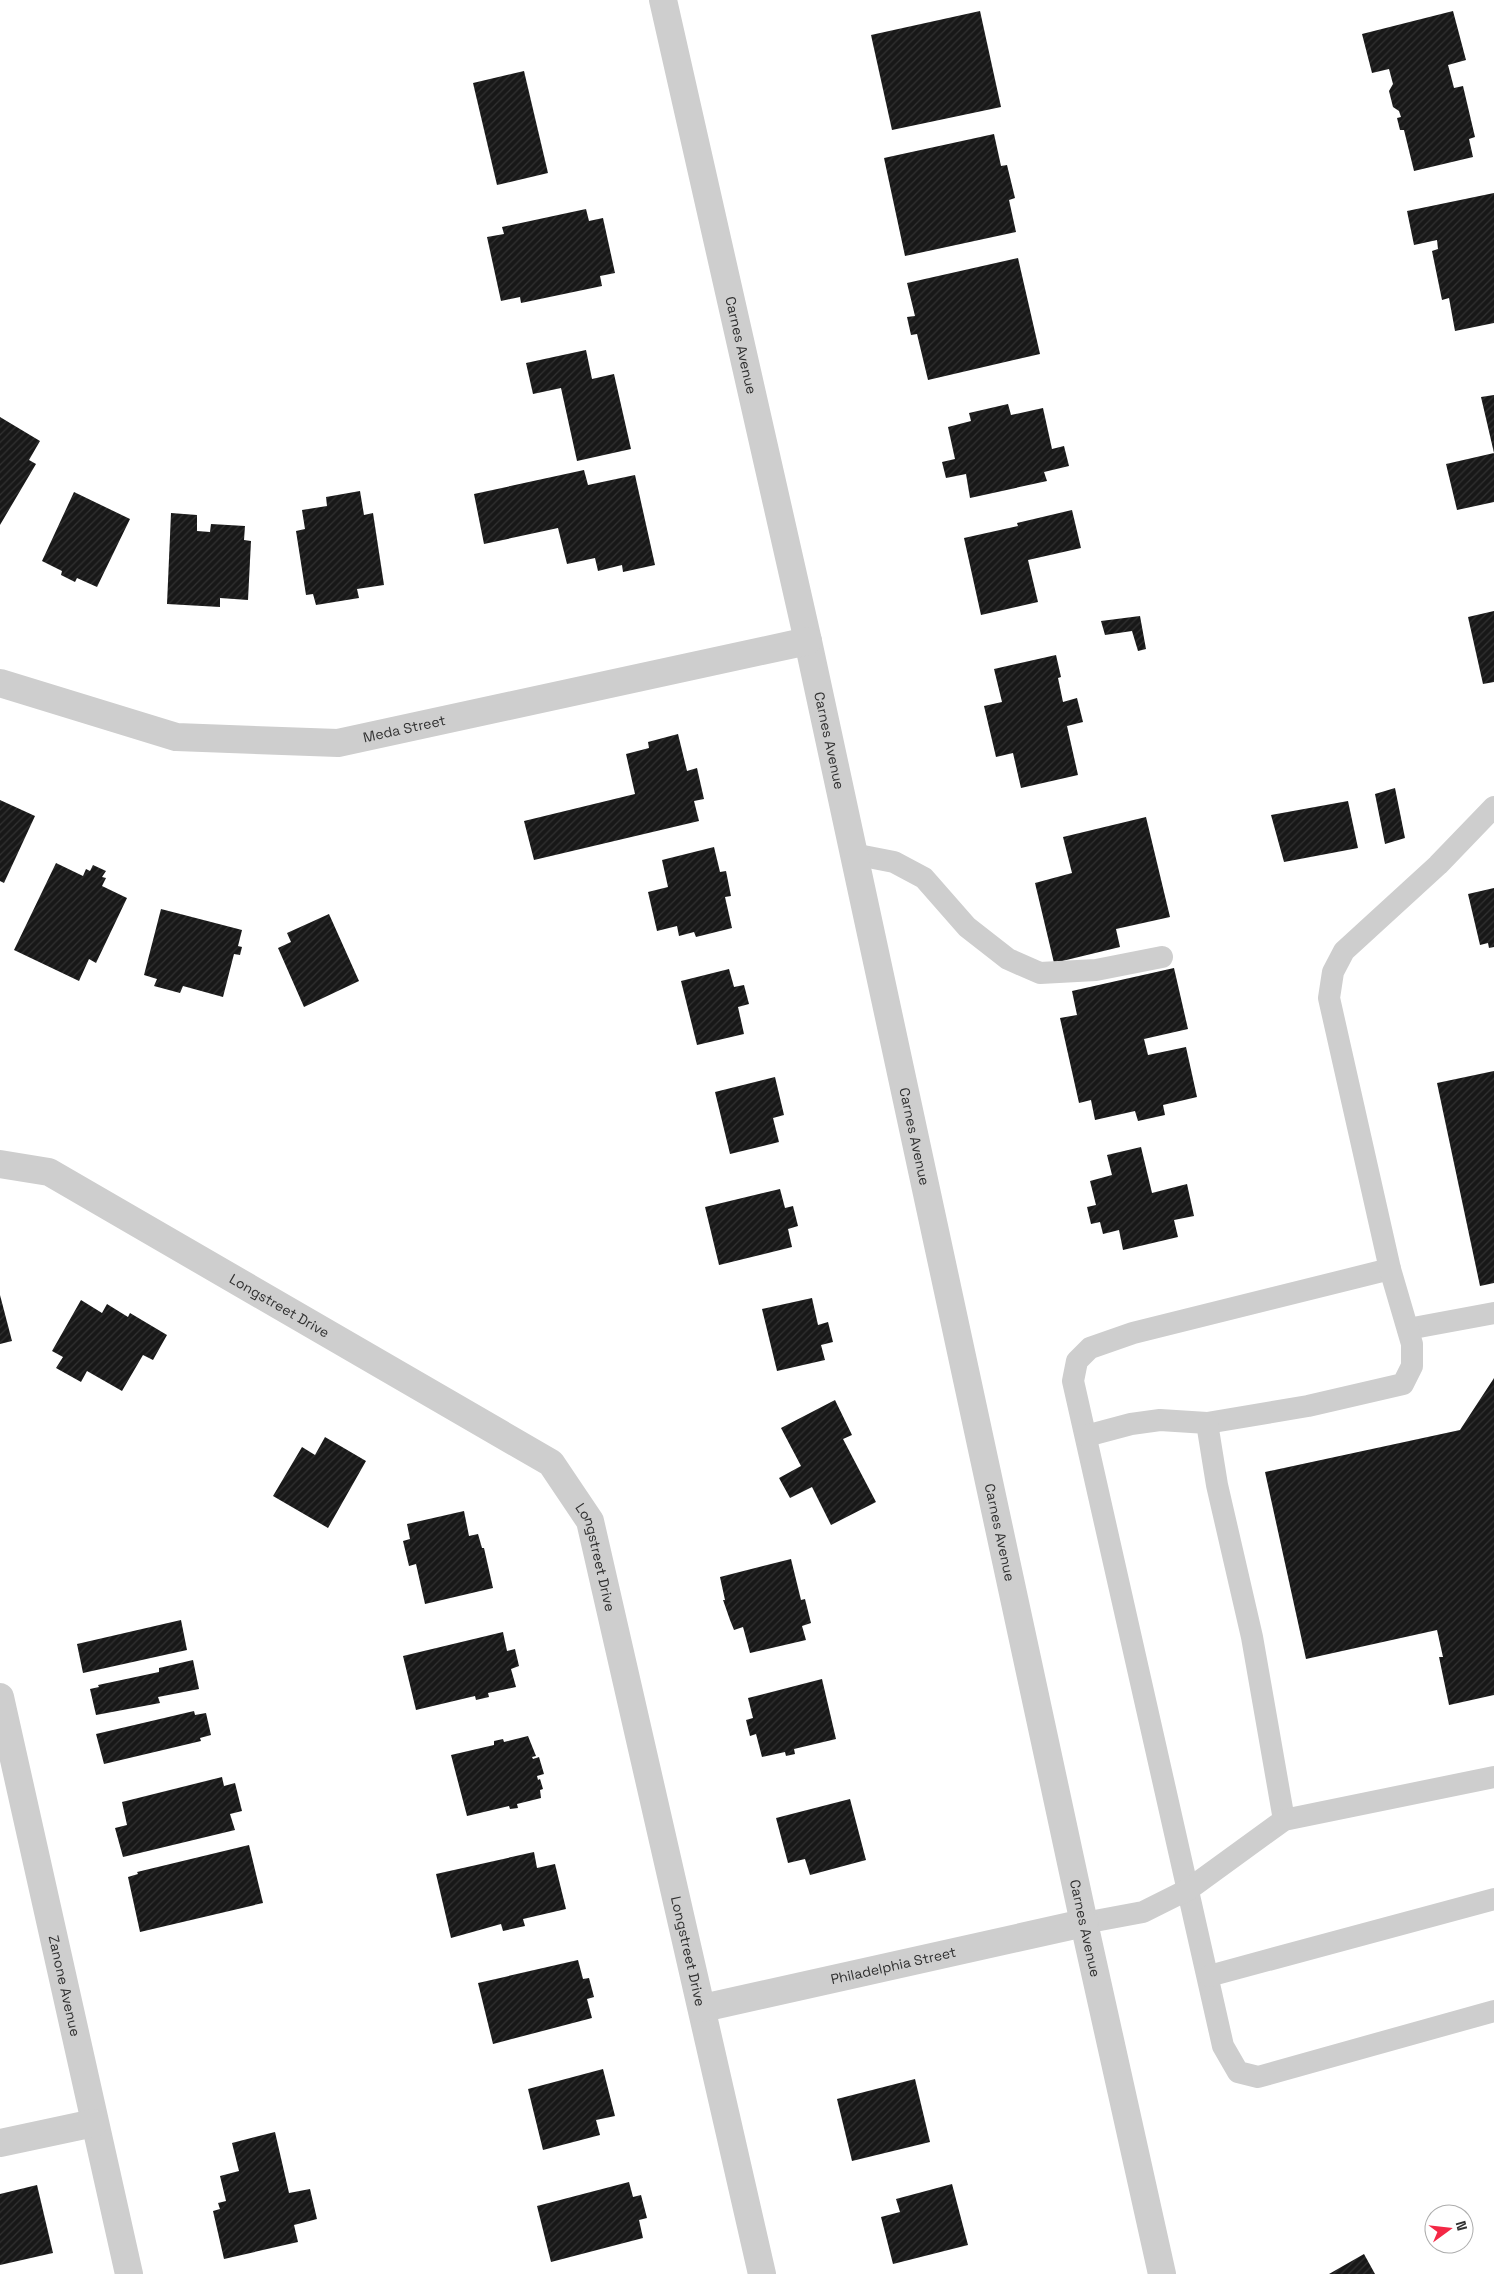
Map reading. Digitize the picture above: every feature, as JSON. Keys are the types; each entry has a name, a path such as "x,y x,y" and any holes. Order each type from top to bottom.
{"street":[{"name":"Carnes Avenue","path":"663,0 808,641 1084,1923 1162,2274"},
{"name":"Meda Street","path":"0,683 176,737 338,743 808,641"},
{"name":"Longstreet Drive","path":"0,1164 49,1172 551,1463 590,1521 703,2008 762,2274"},
{"name":"Zanone Avenue","path":"0,1697 129,2274"},
{"name":"Philadelphia Street","path":"703,2008 1084,1923"},
{"path":"0,2143 94,2123"}],"lane":[{"path":"1086,1436 1131,1424 1160,1420 1207,1423 1308,1406 1403,1384 1412,1366 1412,1344 1390,1269 1329,998 1333,972 1344,951 1438,865 1494,807"},
{"path":"853,854 894,862 924,878 967,927 1008,959 1040,973 1096,970 1162,957"},
{"path":"1390,1269 1133,1333 1090,1348 1077,1361 1073,1381 1223,2046 1238,2072 1258,2076 1494,2011"},
{"path":"1408,1329 1494,1312"},
{"path":"1207,1423 1217,1485 1252,1637 1284,1820"},
{"path":"1084,1923 1142,1912 1189,1889 1284,1820 1494,1777"},
{"path":"1208,1976 1494,1899"}],"building":[{"path":"980,11 1001,107 892,130 871,35"},
{"path":"1453,11 1466,60 1448,65 1454,88 1463,86 1475,137 1469,139 1473,157 1414,171 1404,130 1400,130 1397,118 1401,117 1399,111 1393,107 1389,91 1393,84 1389,69 1372,73 1362,34"},
{"path":"524,71 548,173 497,185 473,83"},
{"path":"994,134 1001,166 1007,165 1015,198 1009,200 1016,232 905,256 884,158"},
{"path":"1494,193 1494,323 1455,331 1449,298 1442,300 1432,251 1438,249 1437,240 1414,245 1407,211"},
{"path":"586,209 589,221 603,218 615,273 600,276 602,286 521,303 520,297 501,301 487,237 504,234 502,227"},
{"path":"1018,258 1040,354 928,380 917,334 911,335 907,317 915,316 907,283"},
{"path":"586,350 592,379 614,374 631,449 577,461 561,388 533,394 526,363"},
{"path":"1494,395 1494,453 1481,397"},
{"path":"1008,404 1011,415 1043,408 1052,449 1064,446 1069,466 1044,472 1047,481 970,498 966,474 946,478 942,462 955,459 948,427 971,421 969,413"},
{"path":"0,417 40,441 29,460 36,464 0,525"},
{"path":"1494,453 1494,502 1457,510 1446,464"},
{"path":"584,470 588,485 635,475 655,565 623,572 622,565 598,571 595,558 567,564 558,528 484,544 474,494"},
{"path":"360,491 364,515 373,513 384,585 357,589 359,598 316,605 313,594 306,595 296,531 305,529 302,510 327,506 326,497"},
{"path":"74,492 130,519 97,587 77,578 75,582 61,575 62,571 42,561"},
{"path":"1072,510 1081,548 1028,560 1038,602 981,615 964,538 1018,526 1017,523"},
{"path":"171,513 197,515 197,531 210,532 211,524 245,526 244,540 251,541 248,600 220,598 220,607 167,604"},
{"path":"1494,611 1494,682 1483,684 1468,617"},
{"path":"1140,616 1146,649 1138,651 1132,631 1105,635 1101,621"},
{"path":"1056,655 1061,677 1058,678 1063,702 1077,698 1083,722 1067,726 1078,775 1021,788 1013,753 996,757 984,706 1002,702 994,669"},
{"path":"678,734 687,771 697,768 704,799 694,801 699,821 534,860 524,821 635,794 626,754 649,748 648,742"},
{"path":"1395,788 1405,838 1385,844 1375,794"},
{"path":"0,800 35,816 4,883 0,881"},
{"path":"1348,801 1358,848 1284,862 1271,815"},
{"path":"1146,817 1170,917 1116,929 1120,947 1054,963 1035,883 1072,873 1063,837"},
{"path":"714,847 720,872 726,871 731,896 725,897 732,928 696,937 694,932 679,936 677,926 657,931 648,892 668,887 662,860"},
{"path":"56,863 83,876 86,869 90,871 93,865 106,871 102,877 106,878 102,886 127,898 96,963 89,959 79,981 14,950"},
{"path":"1494,888 1494,947 1489,948 1488,943 1480,945 1468,894"},
{"path":"161,909 242,930 238,946 242,947 240,955 234,954 223,997 183,986 180,993 154,986 157,979 144,975"},
{"path":"329,914 359,981 304,1007 278,948 291,942 287,933"},
{"path":"1174,968 1188,1029 1144,1039 1148,1055 1186,1047 1197,1097 1163,1105 1165,1115 1138,1121 1135,1111 1095,1120 1091,1100 1079,1103 1060,1018 1077,1015 1072,991"},
{"path":"729,969 734,987 744,985 749,1004 738,1007 744,1034 697,1045 681,981"},
{"path":"1494,1071 1494,1283 1480,1286 1437,1083"},
{"path":"775,1077 784,1115 773,1118 779,1142 730,1154 715,1092"},
{"path":"1141,1147 1152,1193 1187,1184 1194,1216 1174,1220 1178,1237 1123,1250 1119,1230 1103,1234 1100,1222 1091,1224 1087,1207 1096,1205 1090,1181 1112,1175 1107,1155"},
{"path":"780,1189 785,1208 793,1206 798,1226 788,1229 792,1247 719,1265 705,1207"},
{"path":"0,1295 12,1341 0,1344"},
{"path":"812,1298 818,1325 828,1322 833,1342 821,1345 825,1360 777,1371 762,1309"},
{"path":"81,1300 102,1313 107,1304 128,1317 130,1313 167,1335 153,1360 143,1355 122,1391 87,1371 81,1382 56,1368 63,1357 52,1351"},
{"path":"1494,1378 1494,1695 1449,1705 1439,1657 1443,1657 1437,1630 1306,1659 1265,1472 1460,1430"},
{"path":"835,1400 852,1435 843,1439 876,1502 831,1525 812,1487 790,1498 779,1478 801,1466 781,1428"},
{"path":"325,1437 366,1461 328,1528 273,1496 302,1447 315,1455"},
{"path":"464,1511 469,1536 478,1534 482,1548 484,1548 493,1588 425,1604 416,1564 409,1566 403,1541 410,1539 407,1524"},
{"path":"791,1559 801,1600 805,1599 811,1623 802,1626 806,1640 750,1653 743,1627 734,1630 730,1620 723,1600 725,1600 720,1577"},
{"path":"181,1620 187,1650 83,1673 77,1644"},
{"path":"503,1632 507,1651 515,1649 519,1666 511,1669 516,1687 488,1693 489,1697 476,1700 475,1696 416,1710 403,1656"},
{"path":"193,1660 199,1689 158,1697 160,1703 96,1715 90,1689 99,1687 98,1685 159,1672 159,1668"},
{"path":"822,1679 836,1739 794,1749 795,1754 786,1756 785,1752 762,1757 756,1734 750,1736 746,1720 753,1718 748,1698"},
{"path":"194,1711 195,1715 206,1713 211,1735 200,1738 201,1741 104,1764 96,1734"},
{"path":"528,1736 536,1756 532,1757 533,1759 539,1757 544,1774 537,1776 543,1789 540,1790 541,1798 517,1804 518,1808 510,1809 509,1806 467,1816 451,1755 494,1745 494,1741 503,1739 504,1742"},
{"path":"222,1777 224,1786 235,1783 242,1811 230,1814 235,1830 123,1857 115,1828 127,1825 122,1802"},
{"path":"850,1799 866,1860 810,1875 805,1859 788,1863 776,1818"},
{"path":"249,1845 263,1903 140,1932 128,1877 138,1874 137,1872"},
{"path":"534,1852 537,1868 555,1864 566,1909 523,1919 525,1926 503,1931 501,1924 451,1938 436,1874"},
{"path":"578,1960 583,1979 589,1978 594,1997 587,1999 592,2018 493,2044 478,1983"},
{"path":"603,2069 615,2116 596,2120 600,2135 543,2150 528,2089"},
{"path":"915,2079 930,2142 852,2161 837,2099"},
{"path":"275,2132 289,2193 310,2189 317,2219 294,2225 298,2242 224,2259 213,2211 220,2209 218,2203 226,2201 220,2176 239,2171 232,2143"},
{"path":"629,2182 633,2197 641,2195 647,2218 639,2220 643,2238 551,2262 537,2206"},
{"path":"952,2184 968,2245 893,2264 881,2217 900,2212 896,2199"},
{"path":"37,2185 53,2253 0,2265 0,2194"},
{"path":"1364,2254 1375,2274 1329,2274"}]}
